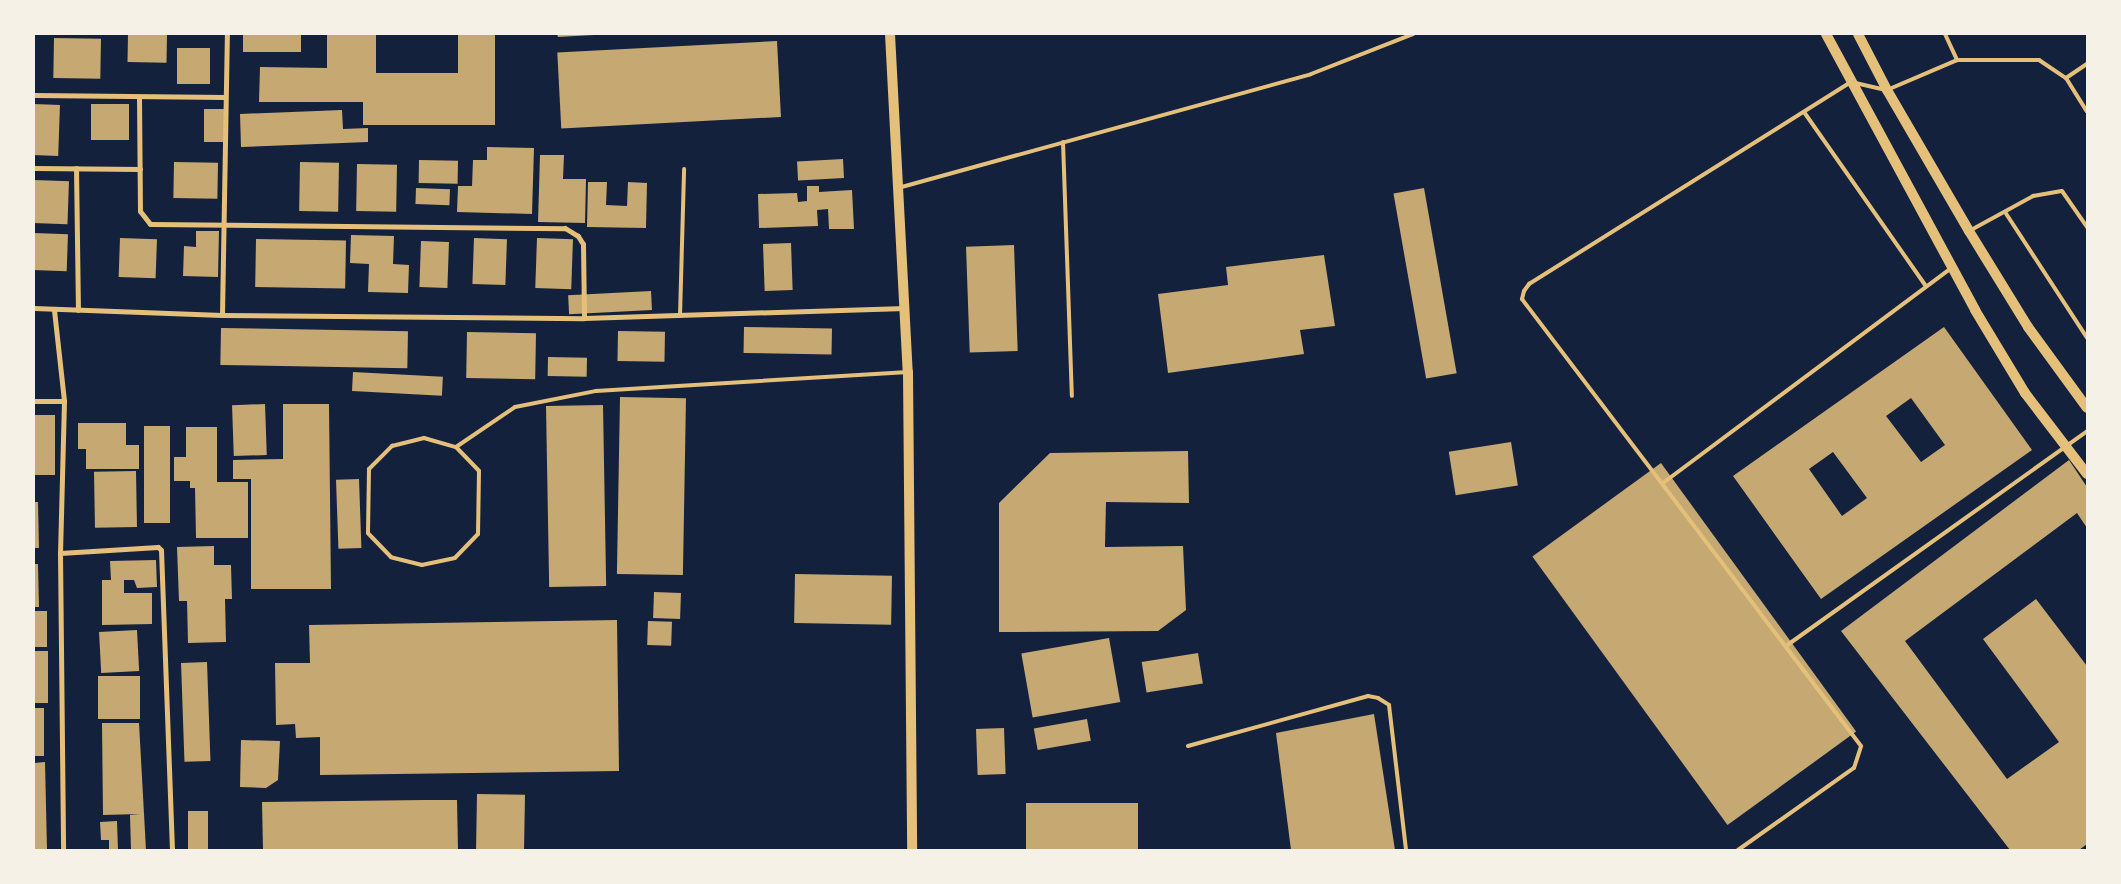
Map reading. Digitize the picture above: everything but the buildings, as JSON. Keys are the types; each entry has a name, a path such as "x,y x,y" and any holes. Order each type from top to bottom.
{"main road":[{"path":"890,34 908,372 912,850"},
{"path":"1826,34 1951,268 2026,393 2087,474"},
{"path":"1858,34 1887,90 1969,231 2028,327 2087,408"}],"street":[{"path":"222,315 227,34"},
{"path":"34,95 225,97"},
{"path":"139,97 140,211 150,224 565,228 578,236 583,244 584,318"},
{"path":"34,168 140,170"},
{"path":"76,168 78,310"},
{"path":"34,308 222,315 584,318 906,308"},
{"path":"54,310 64,401 60,553 63,850"},
{"path":"34,401 64,401"},
{"path":"60,553 158,547 161,550 172,850"}],"lane":[{"path":"898,188 1311,74 1413,34"},
{"path":"1945,34 1957,60"},
{"path":"1738,850 1854,768 1861,746 1522,299 1524,291 1530,284 1851,82 1887,90 1957,60 2039,60 2066,78 2087,111"},
{"path":"2066,78 2087,64"},
{"path":"1804,112 1926,286"},
{"path":"1063,142 1072,396"},
{"path":"680,316 684,169"},
{"path":"1969,231 2033,196 2062,191 2087,227"},
{"path":"2005,212 2087,338"},
{"path":"1663,483 1951,268"},
{"path":"456,447 480,470 478,534 455,558 422,566 391,557 368,533 369,469 392,446 424,438 456,447 515,407 596,391 908,372"},
{"path":"1786,646 2087,431"},
{"path":"1188,746 1368,696 1378,698 1388,705 1406,850"}]}
